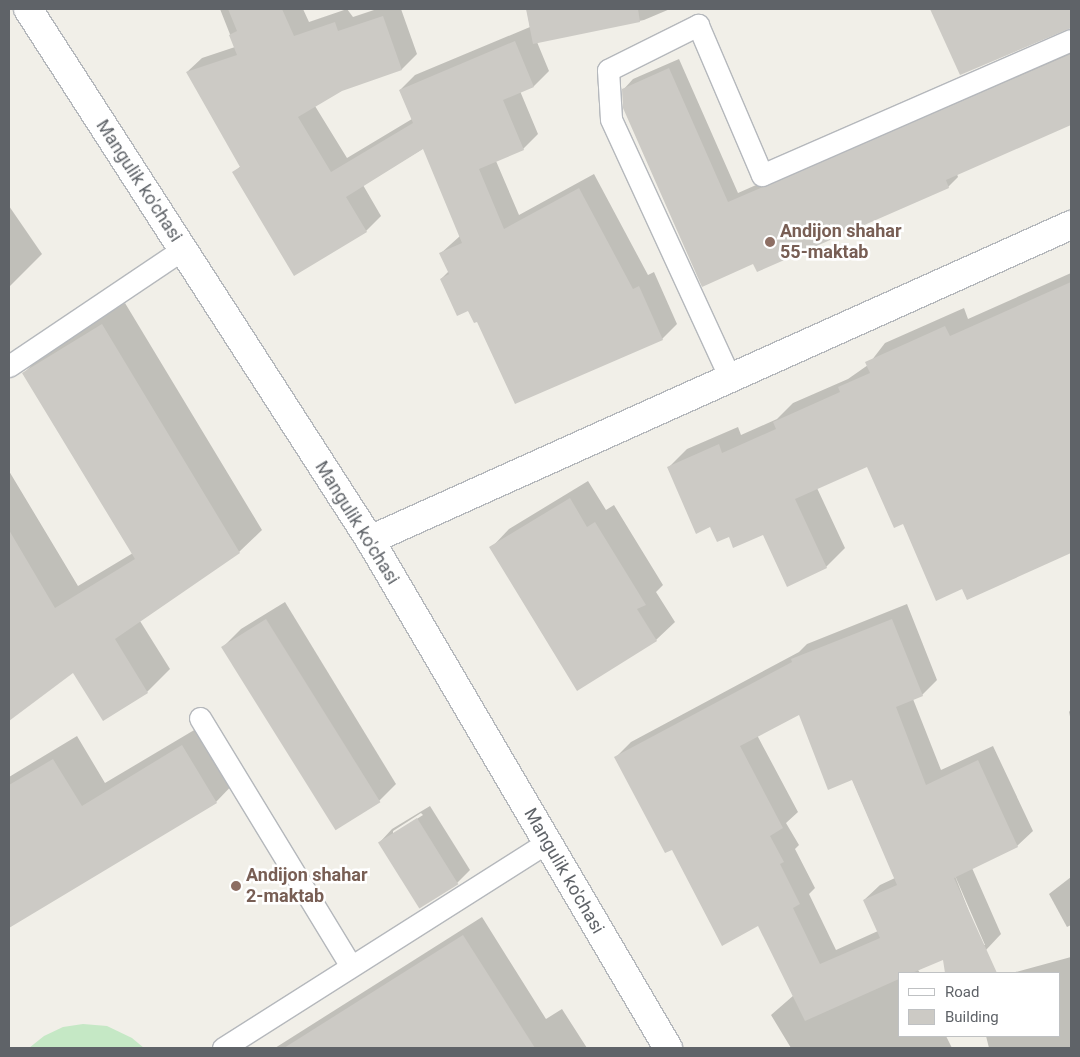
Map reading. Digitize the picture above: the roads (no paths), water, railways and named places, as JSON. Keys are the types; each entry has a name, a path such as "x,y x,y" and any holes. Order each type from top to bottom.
{"street":[{"name":"Mangulik ko'chasi","path":"28,9 370,540 668,1048"},
{"path":"370,540 1071,226"}],"lane":[{"path":"730,378 610,119 608,70 698,25 762,175 1071,40"},
{"path":"9,366 183,249"},
{"path":"200,718 351,966"},
{"path":"223,1048 547,842"}],"place":[{"name":"Andijon shahar 55-maktab","path":"770,242"},
{"name":"Andijon shahar 2-maktab","path":"236,886"}]}
